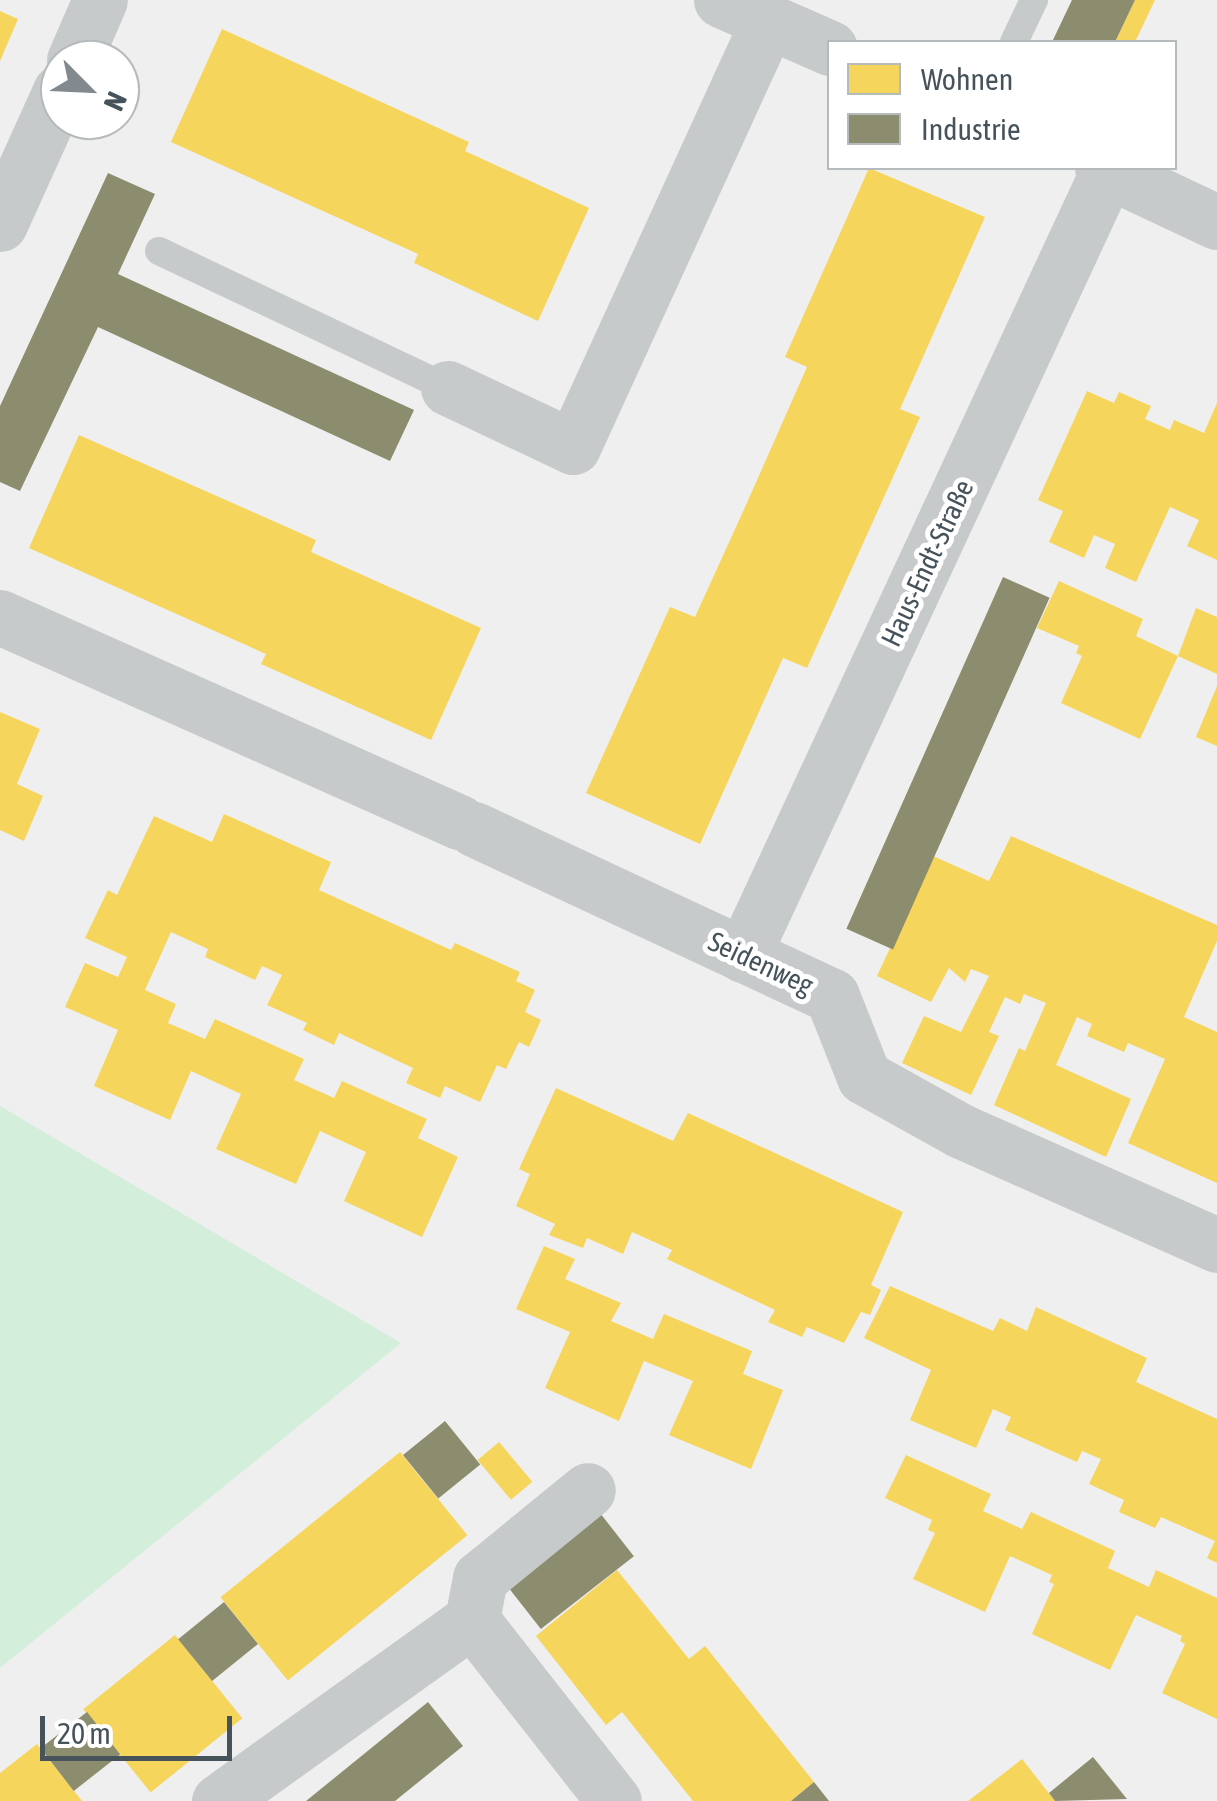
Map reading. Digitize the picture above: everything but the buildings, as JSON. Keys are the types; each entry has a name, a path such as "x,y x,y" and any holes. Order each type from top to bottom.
{"street":[{"path":"83,40 100,0"},
{"path":"448,388 572,446 744,10 827,47"},
{"path":"0,224 40,135"},
{"name":"Haus-Endt-Straße","path":"743,955 1105,170"},
{"name":"Haus-Endt-Straße","path":"1107,170 1217,222"},
{"name":"Seidenweg","path":"0,617 467,825 832,996 864,1077 961,1131 1217,1245"},
{"path":"219,1801 472,1620 480,1578 588,1490"},
{"path":"472,1620 614,1801"}],"lane":[{"path":"1015,40 1034,0"},
{"path":"159,250 448,388"}],"green space":[{"path":"0,1106 401,1343 0,1668"}]}
